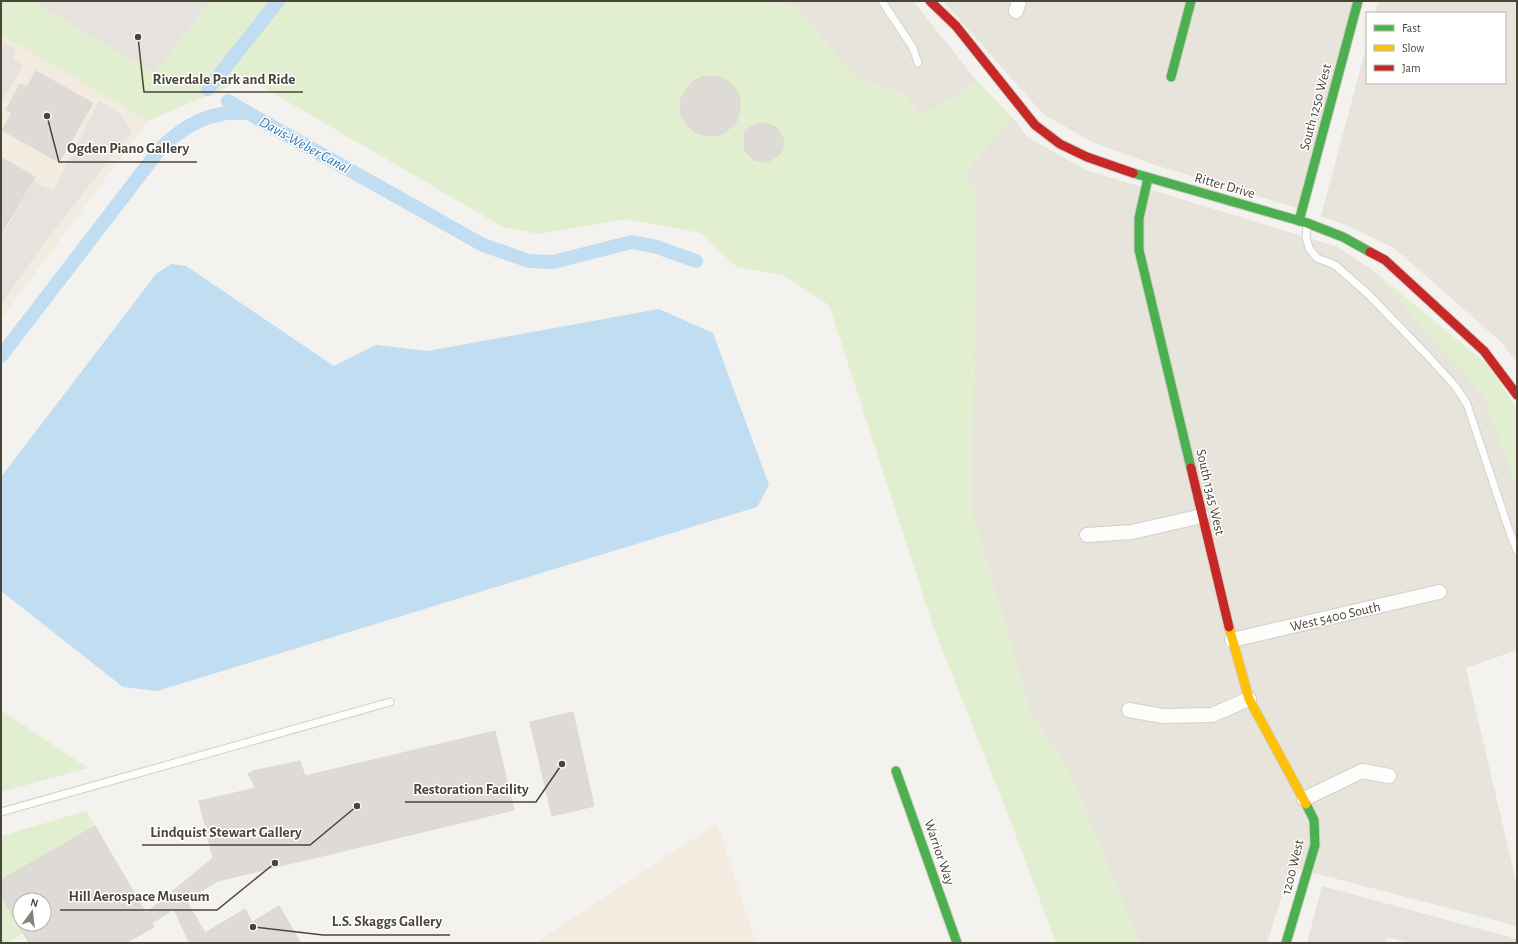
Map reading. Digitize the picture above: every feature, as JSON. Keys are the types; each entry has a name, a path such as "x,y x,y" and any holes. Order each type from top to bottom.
{"street":[{"name":"Ritter Drive","path":"930,1 956,26 1024,113 1035,125 1060,144 1087,157 1148,178 1303,222 1344,237 1385,260 1484,351 1517,395"},
{"path":"1171,77 1191,1"},
{"name":"South 1250 West","path":"1303,222 1358,1"},
{"name":"South 1345 West","path":"1148,178 1139,218 1140,250 1232,640 1249,699 1304,799"},
{"path":"1087,535 1132,532 1202,516"},
{"name":"West 5400 South","path":"1232,640 1439,592"},
{"path":"1129,710 1163,716 1212,715 1249,699"},
{"name":"Warrior Way","path":"896,771 957,943"},
{"path":"1304,799 1362,771 1390,776"},
{"name":"1200 West","path":"1286,943 1315,845 1314,820 1304,799"}],"lane":[{"path":"882,1 913,48 918,63"},
{"path":"1303,222 1309,248 1317,258 1335,266 1368,294 1456,387 1467,404 1517,551"},
{"path":"1,812 390,702"}],"shaded area":[{"path":"33,1 210,1 154,73"},
{"path":"759,1 913,1 977,81 923,116 899,91 857,79 795,6"},
{"path":"943,1 1359,1 1304,210 1155,165 1092,142 1043,114"},
{"path":"1378,1 1517,1 1517,363 1501,342 1394,248 1346,225 1321,216 1366,48 1366,84 1506,84 1506,12 1375,12"},
{"path":"1,35 148,121 1,319"},
{"path":"5,43 17,50 13,58 23,65 1,103 1,50"},
{"path":"99,101 120,113 132,131 44,243 1,305 1,239 33,181 53,191"},
{"path":"1011,116 1029,138 1086,170 1338,247 1371,269 1484,396 1517,487 1517,650 1466,668 1517,886 1517,926 1291,867 1267,943 1140,943 1071,776 1030,711 971,508 977,194 964,173 996,137"},
{"path":"717,823 756,943 535,943 537,942"},
{"path":"1322,886 1517,939 1517,943 1411,943 1387,937 1385,943 1307,943"}],"green space":[{"path":"1,1 33,1 154,73 210,1 759,1 795,6 857,79 899,91 923,116 977,81 1011,116 996,137 964,173 977,194 971,508 1030,711 1071,776 1140,943 1056,943 1013,828 933,626 829,305 783,275 737,267 700,233 627,219 539,234 503,227 247,78 148,121 1,35"},
{"path":"1371,269 1488,365 1517,409 1517,487 1484,396"},
{"path":"2,711 88,768 1,792"},
{"path":"86,811 95,826 1,880 1,836"},
{"path":"1,896 12,914 12,932 23,933 8,943 1,943"}],"water":[{"path":"171,264 186,266 334,366 376,345 428,351 659,309 713,333 769,485 757,507 157,691 123,687 1,591 1,477 156,274"}],"building":[{"path":"36,71 93,103 59,162 2,130 12,113 6,110 20,84 27,87"},
{"path":"701,77 720,77 729,82 736,90 740,99 740,109 736,123 724,133 715,136 695,132 688,126 682,117 680,107 681,98 692,82"},
{"path":"764,123 776,127 783,138 784,145 778,156 767,162 754,160 745,151 744,144 745,130 757,124"},
{"path":"1,157 35,177 1,234"},
{"path":"573,712 594,806 552,816 530,722"},
{"path":"495,731 514,810 218,881 186,900 205,933 245,909 252,922 279,906 301,943 188,943 189,942 174,909 152,923 154,927 126,943 29,943 22,932 52,932 52,892 12,892 12,914 1,896 1,880 95,826 146,913 213,858 199,801 256,788 248,774 253,771 300,761 305,776"}],"waterway":[{"path":"208,89 278,1"},
{"path":"228,101 248,113"},
{"name":"Davis-Weber Canal","path":"1,356 160,149 188,126 204,119 225,113 248,113 483,245 529,261 553,262 632,242 657,247 696,261"}],"traffic: fast":[{"path":"1171,77 1191,1"},
{"path":"1299,221 1358,1"},
{"path":"1133,173 1307,223 1343,237 1370,252"},
{"path":"1148,178 1139,218 1139,250 1191,468"},
{"path":"896,771 957,943"},
{"path":"1286,943 1315,845 1314,820 1306,804"}],"traffic: slow":[{"path":"1229,627 1249,699 1306,804"}],"traffic: jam":[{"path":"930,1 956,26 1035,125 1060,144 1087,157 1133,173"},
{"path":"1370,252 1385,260 1484,351 1517,395"},
{"path":"1191,468 1229,627"}],"place":[{"name":"Riverdale Park and Ride","path":"138,37"},
{"name":"Ogden Piano Gallery","path":"47,116"},
{"name":"Restoration Facility","path":"562,764"},
{"name":"Lindquist Stewart Gallery","path":"357,806"},
{"name":"Hill Aerospace Museum","path":"275,863"},
{"name":"L.S. Skaggs Gallery","path":"253,927"}]}
